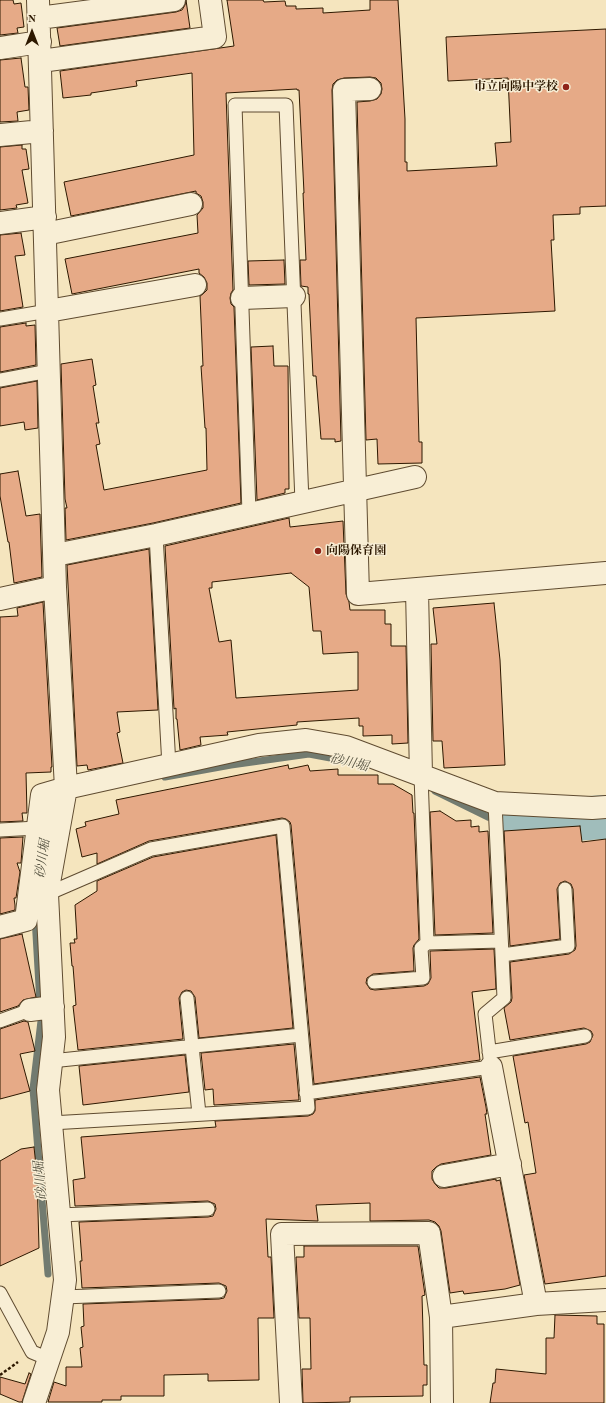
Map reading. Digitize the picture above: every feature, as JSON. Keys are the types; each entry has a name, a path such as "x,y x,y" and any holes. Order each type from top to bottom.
{"street":[{"path":"34,1403 58,1332 65,1280 48,1090 54,1037 43,1009 47,894 64,797 55,587 38,9 174,0"},
{"path":"0,48 40,52 215,37 210,0"},
{"path":"370,90 344,90 358,594 417,590 606,572"},
{"path":"0,135 42,131"},
{"path":"0,223 44,225 191,204"},
{"path":"48,312 195,285"},
{"path":"242,298 294,296"},
{"path":"55,555 156,535 415,477"},
{"path":"0,599 55,587"},
{"path":"417,590 421,775"},
{"path":"0,927 26,920 42,794 64,797 169,766 259,745 306,740 346,747 495,804 592,808 606,807"},
{"path":"490,1059 536,1304"},
{"path":"444,1176 510,1164"},
{"path":"291,1403 282,1234 429,1233 441,1317 442,1403"},
{"path":"441,1317 536,1304 606,1300"}],"lane":[{"path":"249,513 235,105 286,104 302,502"},
{"path":"0,319 48,312"},
{"path":"0,380 49,371"},
{"path":"156,535 169,766"},
{"path":"421,775 427,943"},
{"path":"490,1059 485,1014 504,998 495,804"},
{"path":"47,894 151,849 283,826 308,1108 52,1123"},
{"path":"0,830 37,828"},
{"path":"502,955 568,946 565,889"},
{"path":"374,982 423,978 421,948 427,943 501,941"},
{"path":"187,998 199,1114"},
{"path":"0,1021 43,1009"},
{"path":"52,1061 301,1035"},
{"path":"306,1093 490,1059 585,1036"},
{"path":"59,1215 208,1209"},
{"path":"63,1297 219,1291"},
{"path":"0,1293 32,1352 49,1359"}],"building":[{"path":"0,0 13,0 14,4 21,3 24,27 17,28 18,33 0,35"},
{"path":"186,0 190,28 60,46 57,28 176,12 182,10"},
{"path":"227,0 263,0 264,2 285,1 286,6 296,6 296,9 323,8 323,13 370,10 370,0 398,0 405,119 405,162 407,162 407,171 497,166 495,143 511,142 508,78 448,81 446,37 606,29 606,206 580,207 580,214 553,215 554,240 551,240 555,311 416,318 419,442 422,442 422,463 378,464 377,439 366,440 357,102 377,99 381,94 381,83 376,78 370,77 344,78 337,80 333,84 332,90 341,441 335,442 335,439 321,439 316,376 313,376 309,294 308,287 301,286 300,260 306,260 299,90 226,93 233,290 230,298 231,304 234,307 241,503 153,523 66,540 65,508 67,508 65,499 61,364 92,359 96,385 93,386 99,423 96,423 100,444 96,445 104,490 207,470 206,428 201,366 203,366 200,296 207,290 207,283 204,277 199,273 199,269 72,294 65,259 198,233 197,215 203,208 203,202 201,196 196,193 196,191 71,216 64,182 194,155 192,73 136,81 137,86 91,93 91,95 63,98 60,71 234,46"},
{"path":"21,58 25,87 28,87 29,110 17,112 18,121 0,122 0,60"},
{"path":"22,145 22,149 26,149 29,169 22,170 28,203 16,205 17,208 0,210 0,147"},
{"path":"21,233 25,255 15,256 23,307 0,311 0,235"},
{"path":"284,260 285,284 249,285 248,261"},
{"path":"26,323 26,326 35,325 36,365 0,372 0,327"},
{"path":"273,346 274,366 288,366 289,489 285,489 285,493 257,500 251,347"},
{"path":"37,381 38,428 25,430 24,422 0,426 0,388"},
{"path":"18,471 26,516 40,514 42,577 14,583 9,542 0,496 0,474"},
{"path":"289,518 290,527 343,521 346,594 350,610 385,610 385,624 391,624 391,646 406,646 408,743 392,744 392,735 363,736 363,726 359,726 359,718 297,722 297,725 227,732 228,735 200,737 201,745 180,750 176,708 174,709 165,546","holes":["291,573 309,587 313,631 321,631 323,654 358,652 358,690 236,698 231,640 219,642 209,588 212,588 212,582"]},
{"path":"149,549 158,710 117,712 120,732 117,733 123,763 88,770 87,765 77,766 67,565"},
{"path":"43,602 52,767 51,772 26,773 27,813 22,813 23,821 0,822 0,617 18,616 17,608"},
{"path":"494,603 500,660 505,765 444,768 442,741 433,741 431,644 437,644 433,608"},
{"path":"288,765 289,769 308,765 310,771 338,769 338,775 378,775 378,784 393,784 412,795 419,939 413,948 414,971 373,974 367,978 366,983 370,989 375,990 424,986 428,984 431,978 430,951 494,949 496,989 472,992 480,1060 314,1084 291,825 286,819 282,818 149,841 97,864 97,853 82,857 76,829 86,826 85,822 119,814 116,800"},
{"path":"440,811 456,821 471,820 471,827 479,826 479,832 488,831 493,933 435,935 430,812"},
{"path":"580,826 582,842 606,839 606,1276 545,1284 524,1175 536,1173 528,1122 525,1123 513,1056 586,1044 590,1042 593,1035 591,1031 584,1028 510,1040 504,1008 511,1002 512,998 510,962 569,954 575,950 576,946 573,889 571,884 565,881 560,883 557,889 560,939 510,946 504,831"},
{"path":"276,835 293,1028 199,1038 195,997 191,991 186,990 182,992 179,998 183,1039 78,1050 73,1006 76,1005 70,943 75,943 74,939 77,939 75,905 97,891 97,881 153,857"},
{"path":"23,837 21,863 17,863 20,872 16,898 14,898 15,910 0,914 0,838"},
{"path":"22,934 36,997 23,1000 18,1006 0,1012 0,939"},
{"path":"24,1021 28,1022 35,1051 20,1054 30,1091 0,1099 0,1029"},
{"path":"294,1044 299,1100 214,1105 213,1089 205,1090 201,1053"},
{"path":"185,1055 189,1092 83,1105 79,1066"},
{"path":"480,1077 487,1114 485,1114 491,1155 441,1164 432,1171 432,1179 439,1188 496,1179 496,1181 500,1180 520,1285 505,1289 464,1294 463,1291 450,1293 441,1231 435,1222 429,1220 370,1221 370,1203 316,1205 318,1221 266,1219 268,1257 271,1257 274,1318 258,1318 259,1380 208,1381 208,1374 164,1375 164,1396 121,1396 121,1400 102,1400 102,1402 48,1402 54,1382 66,1386 66,1367 82,1367 80,1348 83,1347 81,1327 84,1326 83,1304 219,1299 224,1298 227,1291 226,1286 219,1283 82,1288 80,1261 82,1261 79,1222 208,1217 213,1216 216,1209 215,1204 208,1201 75,1206 73,1180 85,1178 81,1137 216,1127 215,1121 308,1116 313,1114 315,1111 315,1100"},
{"path":"34,1147 37,1175 39,1248 0,1266 0,1161 21,1149"},
{"path":"304,1246 418,1246 425,1295 422,1296 424,1365 427,1365 427,1385 423,1385 423,1396 350,1397 350,1402 303,1403 302,1369 311,1369 310,1318 299,1318 296,1257 304,1257"},
{"path":"555,1315 597,1316 597,1324 604,1324 604,1403 490,1403 493,1383 495,1383 496,1369 546,1374 546,1338 554,1338"},
{"path":"29,1373 31,1374 22,1402 0,1394 0,1377 25,1384"}],"waterway":[{"name":"砂川堀","path":"165,777 231,765 309,754 367,766"},
{"name":"砂川堀","path":"435,791 488,817"},
{"name":"砂川堀","path":"511,823 606,817"},
{"name":"砂川堀","path":"35,917 41,1021 33,1089 48,1274"}],"place":[{"name":"市立向陽中学校","path":"566,87"},
{"name":"向陽保育園","path":"318,551"}]}
